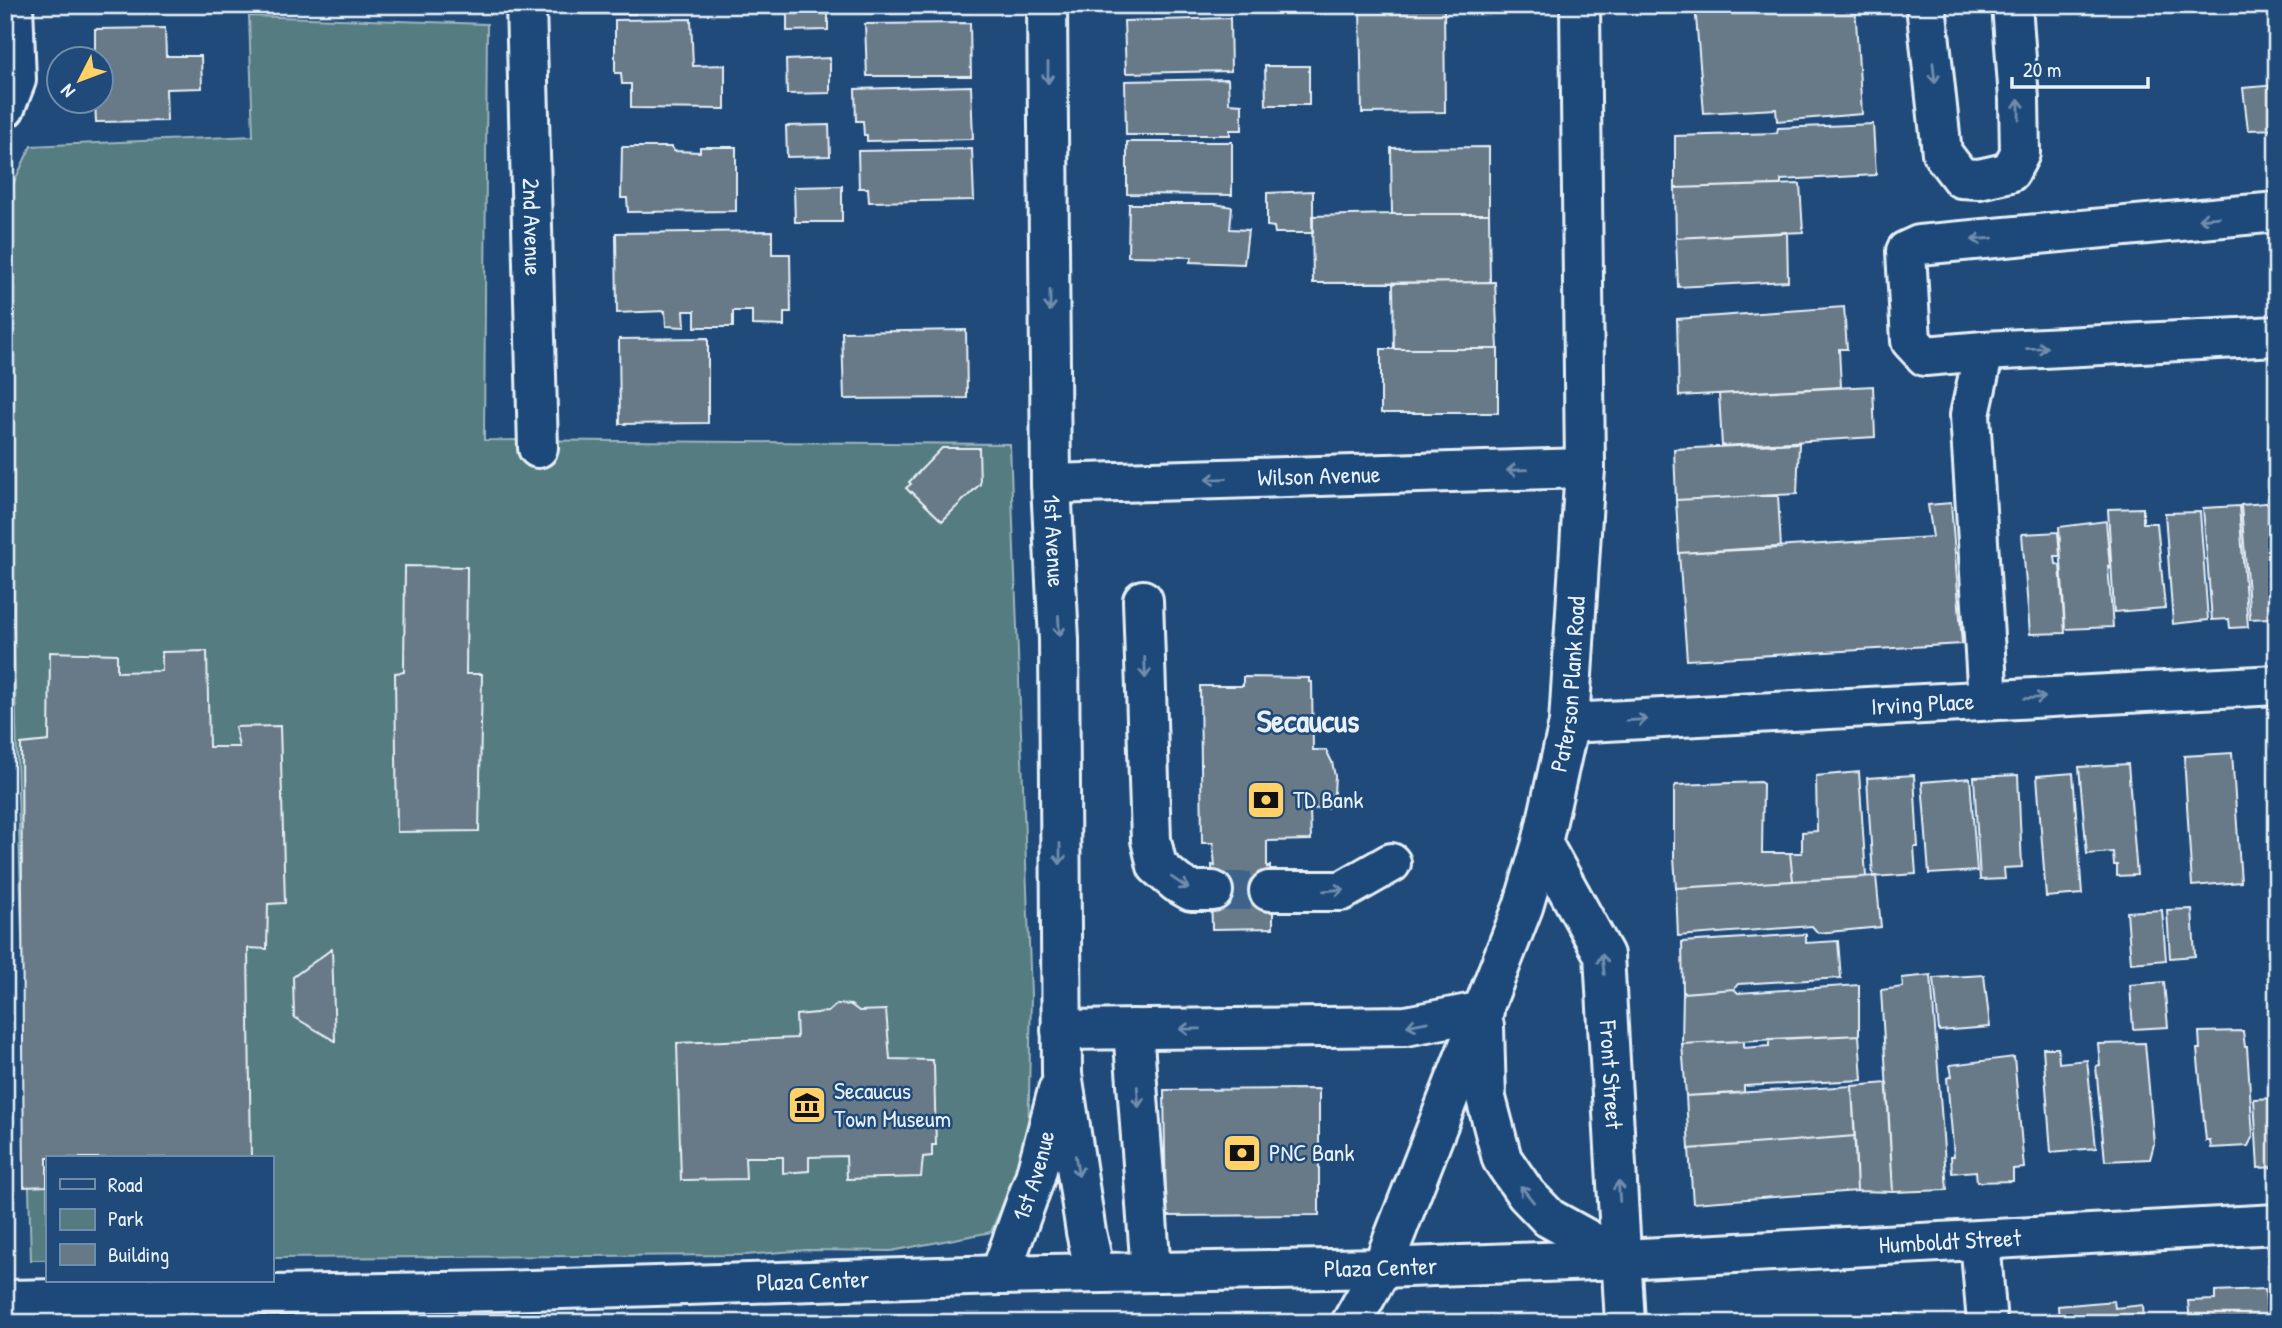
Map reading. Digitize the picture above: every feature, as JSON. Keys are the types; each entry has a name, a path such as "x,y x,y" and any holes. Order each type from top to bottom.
{"street":[{"path":"5,108 16,79 13,5"},
{"name":"2nd Avenue","path":"526,5 538,449"},
{"name":"1st Avenue","path":"1047,5 1051,484 1059,640 1062,1074 1095,1273"},
{"name":"Paterson Plank Road","path":"1351,1323 1382,1268 1523,907 1542,843 1569,723 1585,468 1580,5"},
{"path":"1926,5 1942,153 1961,178 1979,179 2010,172 2020,153 2012,5"},
{"path":"2277,212 1919,245 1906,251 1911,341 1925,356 2277,335"},
{"path":"1984,351 1970,415 1988,701"},
{"name":"Wilson Avenue","path":"1051,484 1585,468"},
{"path":"1143,600 1151,840 1157,866 1191,891 1213,891"},
{"name":"Irving Place","path":"1569,723 2277,685"},
{"name":"Front Street","path":"1542,843 1604,955 1625,1323"},
{"path":"1269,891 1342,891 1391,863"},
{"path":"1061,1030 1406,1026 1484,1011 1486,1098 1502,1159 1526,1194 1549,1218 1623,1259"},
{"path":"1133,1029 1151,1272"},
{"name":"1st Avenue","path":"1000,1275 1035,1177 1062,1074"},
{"name":"Humboldt Street","path":"1623,1259 2277,1224"},
{"path":"1980,1240 1987,1323"},
{"name":"Plaza Center","path":"5,1300 54,1311 386,1308 500,1292 1000,1275 1382,1268 1623,1259"},
{"path":"1375,1323 1382,1268"}],"green space":[{"path":"249,16 487,24 484,440 1010,444 1031,995 1028,1146 991,1232 891,1251 807,1250 746,1255 273,1258 273,1156 46,1156 46,1260 31,1260 5,327 5,201 31,146 253,136"}],"building":[{"path":"580,5 635,5 635,14 581,14"},
{"path":"787,5 828,5 828,30 787,31"},
{"path":"866,5 971,5 971,12 866,13"},
{"path":"1115,5 1164,5 1164,7 1115,8"},
{"path":"1360,5 1444,5 1445,112 1362,113"},
{"path":"1695,5 1855,5 1862,114 1777,121 1776,109 1704,113"},
{"path":"1230,18 1231,71 1126,73 1124,21"},
{"path":"691,19 693,66 725,65 725,109 631,108 631,84 622,84 621,73 615,73 615,20"},
{"path":"970,23 971,76 867,76 865,24"},
{"path":"165,28 166,56 201,56 202,88 166,89 167,121 96,122 96,116 116,116 116,46 95,46 95,29"},
{"path":"830,58 830,93 787,94 786,60"},
{"path":"1265,66 1309,66 1309,105 1266,105"},
{"path":"1228,79 1229,103 1242,104 1242,130 1230,130 1230,135 1126,135 1125,81"},
{"path":"2277,85 2277,129 2248,130 2243,88"},
{"path":"971,86 973,139 867,141 863,121 856,121 855,89"},
{"path":"1873,124 1876,175 1781,180 1781,185 1675,188 1675,136 1777,133 1778,128"},
{"path":"829,125 830,156 787,157 786,126"},
{"path":"1127,142 1232,142 1232,195 1127,194"},
{"path":"622,147 672,147 674,151 700,152 700,147 736,147 736,211 628,212 627,198 621,198"},
{"path":"1489,147 1489,214 1392,214 1391,148"},
{"path":"972,149 974,200 869,202 868,188 859,188 858,151"},
{"path":"1800,184 1803,232 1676,238 1675,188"},
{"path":"842,186 842,222 795,222 794,187"},
{"path":"1313,191 1313,233 1275,233 1274,227 1267,226 1267,193"},
{"path":"1129,204 1215,204 1232,207 1230,229 1248,230 1244,264 1190,262 1192,257 1128,256"},
{"path":"1489,214 1490,282 1313,283 1312,216"},
{"path":"772,231 772,254 790,254 791,312 784,312 784,326 752,325 752,311 733,311 733,327 695,327 695,311 684,311 685,327 666,326 665,311 617,313 616,233"},
{"path":"1787,232 1788,281 1678,287 1676,238"},
{"path":"1495,282 1498,349 1394,349 1393,283"},
{"path":"1844,307 1847,349 1839,349 1841,387 1679,396 1677,319"},
{"path":"966,330 967,398 844,399 842,332"},
{"path":"708,338 708,423 620,424 619,339"},
{"path":"1381,349 1498,349 1498,413 1381,413"},
{"path":"1873,386 1875,437 1722,446 1719,394"},
{"path":"1799,443 1797,494 1676,500 1674,449"},
{"path":"942,448 979,448 980,484 942,521 906,488"},
{"path":"1778,495 1781,548 1679,553 1676,500"},
{"path":"2277,502 2277,625 2270,625 2269,618 2250,619 2241,505"},
{"path":"1951,503 1962,644 1687,660 1679,553 1933,537 1928,505"},
{"path":"2239,506 2248,627 2230,628 2229,619 2212,620 2203,508"},
{"path":"2143,508 2143,523 2157,523 2165,608 2114,612 2108,509"},
{"path":"2200,512 2208,620 2173,624 2165,513"},
{"path":"2106,521 2113,627 2065,629 2059,527"},
{"path":"2058,532 2060,556 2055,556 2056,564 2060,565 2065,633 2030,634 2022,534"},
{"path":"405,566 467,567 466,674 482,674 479,831 397,832 395,673 404,672"},
{"path":"207,651 209,747 239,747 235,727 280,726 285,903 268,904 267,949 248,948 251,1156 46,1156 46,1186 24,1187 21,744 49,741 50,652 117,654 117,672 162,671 162,652"},
{"name":"TD Bank","path":"1243,677 1309,678 1309,682 1312,682 1313,750 1326,750 1332,762 1334,793 1327,808 1310,809 1311,840 1267,841 1269,891 1273,892 1273,928 1212,929 1212,865 1215,866 1213,843 1202,843 1200,686 1243,686"},
{"path":"2232,753 2241,882 2192,886 2184,756"},
{"path":"2128,764 2137,875 2117,876 2113,852 2087,854 2079,767"},
{"path":"1859,772 1866,877 1793,881 1790,853 1802,853 1802,832 1817,831 1816,776"},
{"path":"2073,773 2082,894 2046,897 2037,776"},
{"path":"1914,775 1918,847 1914,847 1916,874 1873,877 1867,778"},
{"path":"2018,775 2022,867 2004,868 2005,879 1980,880 1974,777"},
{"path":"1970,778 1977,871 1929,874 1922,782"},
{"path":"1763,784 1762,853 1790,853 1793,881 1676,888 1676,785"},
{"path":"1876,876 1881,927 1818,933 1812,926 1678,936 1676,888"},
{"path":"2192,909 2195,956 2170,958 2167,910"},
{"path":"2162,910 2166,960 2131,963 2127,912"},
{"path":"1806,934 1806,943 1838,941 1841,978 1738,984 1734,989 1683,993 1682,942"},
{"path":"332,949 335,1041 294,1017 293,977"},
{"path":"1931,975 1947,1190 1893,1192 1881,990 1903,987 1902,978"},
{"path":"1984,975 1990,1027 1939,1031 1934,978"},
{"path":"2164,982 2168,1027 2133,1029 2130,985"},
{"path":"1859,985 1859,1035 1682,1044 1683,993 1734,989 1738,993"},
{"name":"Secaucus Town Museum","path":"837,1004 851,1005 859,1011 886,1010 890,1059 932,1060 936,1145 932,1145 932,1156 923,1157 921,1177 847,1179 846,1156 809,1157 809,1171 783,1173 783,1157 745,1157 746,1179 681,1180 677,1043 797,1038 796,1015 828,1012"},
{"path":"2243,1031 2247,1047 2253,1136 2248,1146 2211,1148 2210,1141 2206,1141 2197,1049 2200,1049 2199,1032"},
{"path":"1859,1035 1862,1080 1744,1086 1744,1093 1686,1096 1682,1044 1744,1041 1744,1048 1769,1046 1769,1039"},
{"path":"2145,1043 2154,1144 2150,1159 2105,1161 2096,1066 2100,1065 2098,1044"},
{"path":"2043,1048 2058,1048 2059,1063 2087,1060 2096,1148 2051,1152"},
{"path":"2014,1057 2024,1168 2013,1169 2013,1181 1977,1182 1976,1171 1952,1173 1951,1156 1954,1156 1947,1078 1952,1076 1950,1065"},
{"path":"1887,1083 1893,1192 1857,1191 1852,1086"},
{"path":"1852,1086 1855,1136 1689,1149 1686,1096"},
{"name":"PNC Bank","path":"1319,1089 1319,1215 1166,1216 1164,1090"},
{"path":"2277,1098 2277,1167 2258,1168 2254,1099"},
{"path":"1855,1136 1857,1191 1693,1203 1689,1149"},
{"path":"2265,1289 2268,1323 2190,1323 2188,1301 2215,1300 2215,1291"},
{"path":"2114,1301 2115,1308 2143,1305 2144,1323 2059,1323 2058,1306"},
{"path":"1899,1314 1899,1323 1858,1323 1858,1315"},
{"path":"1971,1317 1972,1323 1949,1323 1949,1319"}],"tunnel":[{"path":"1213,891 1269,891"}],"place":[{"name":"TD Bank","path":"1266,800"},
{"name":"Secaucus Town Museum","path":"807,1105"},
{"name":"PNC Bank","path":"1242,1153"}],"district":[{"name":"Secaucus","path":"1308,721"}]}
